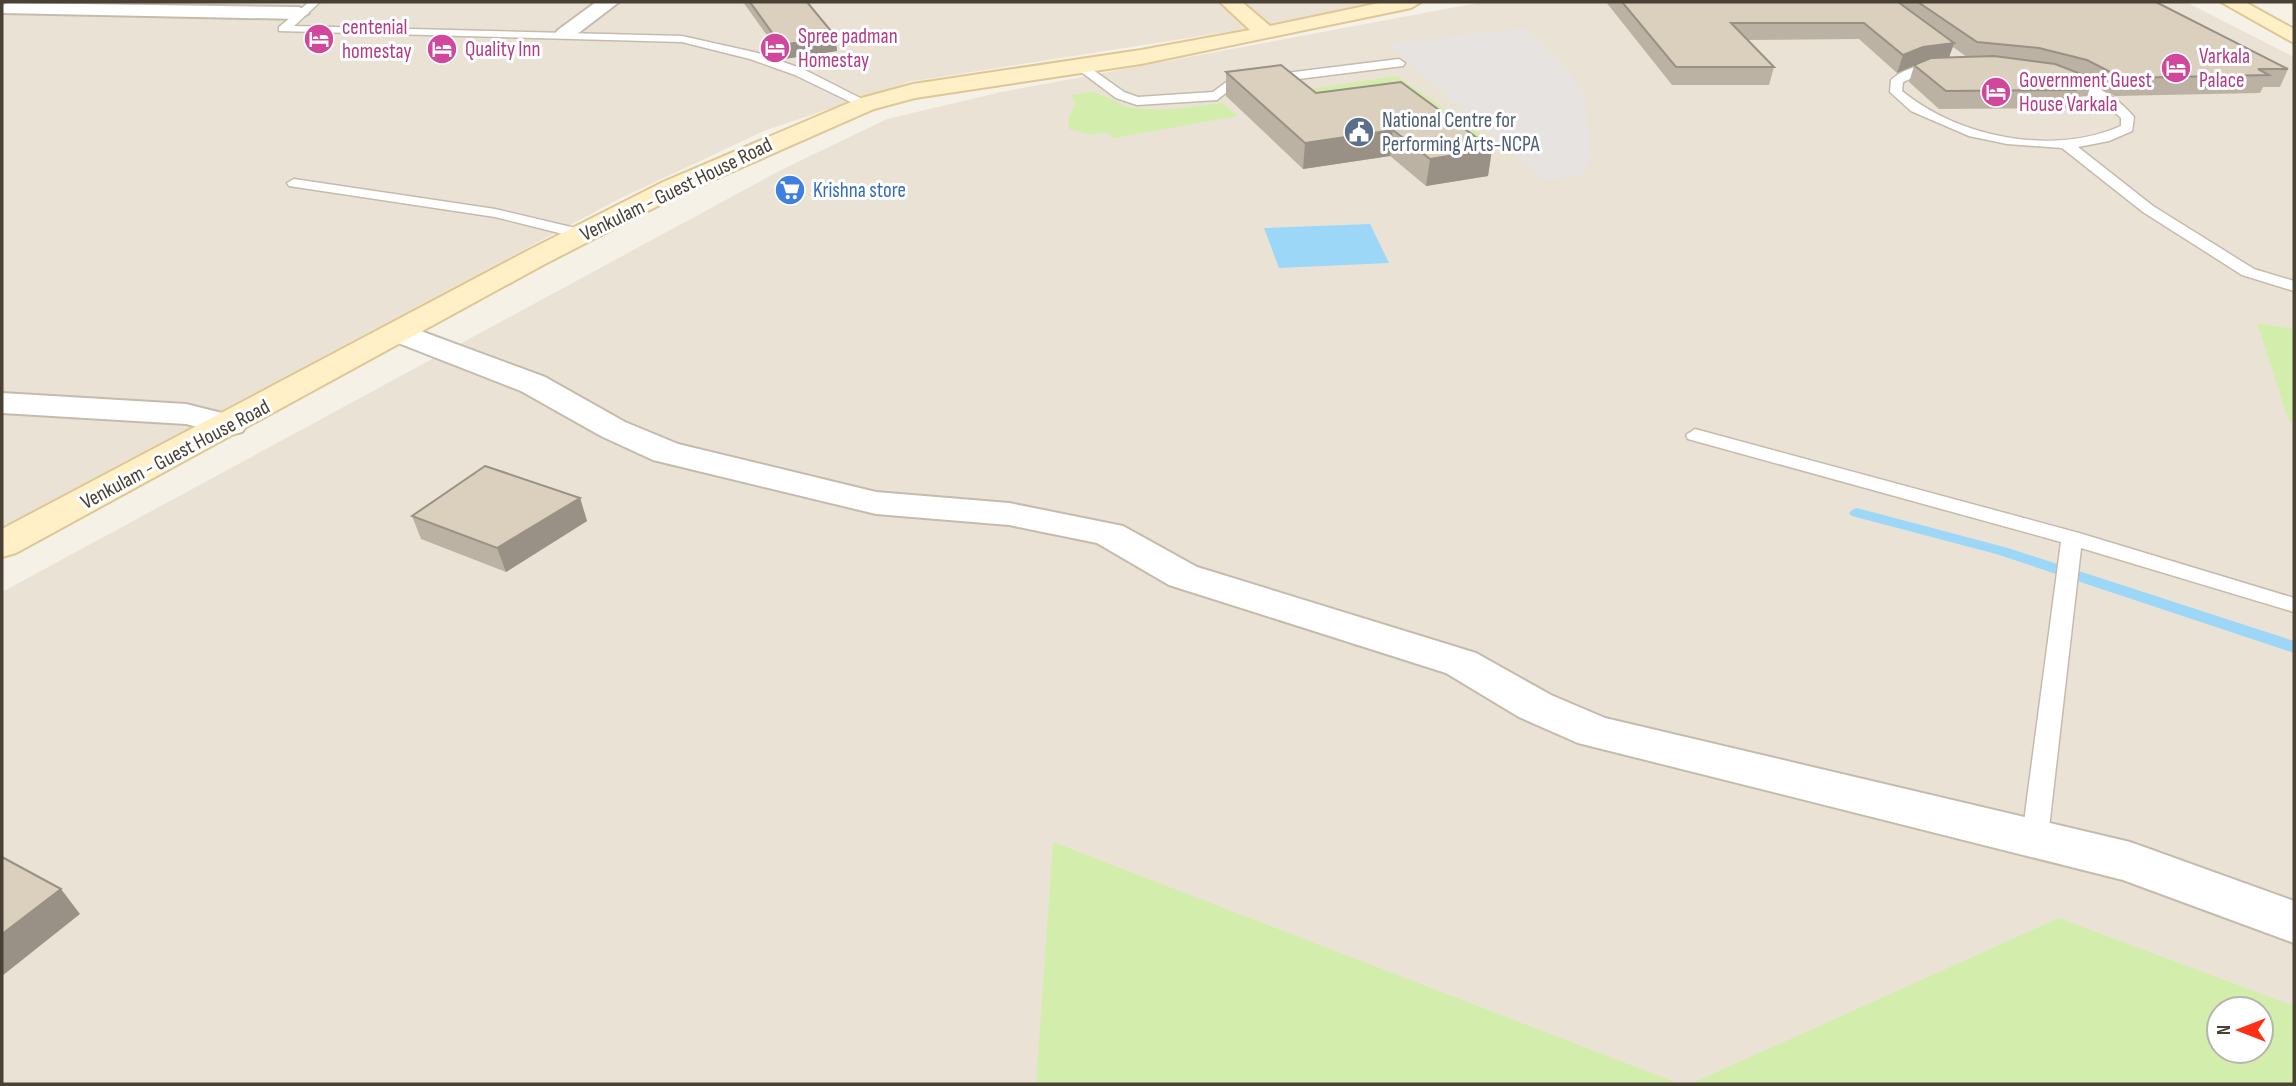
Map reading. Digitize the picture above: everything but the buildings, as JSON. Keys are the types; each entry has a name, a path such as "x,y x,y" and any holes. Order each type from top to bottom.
{"main road":[{"path":"1230,2 1266,33"},
{"name":"Venkulam - Guest House Road","path":"2,545 672,188 866,104 913,91 1266,33 1411,2"},
{"path":"2231,2 2294,37"}],"street":[{"path":"565,34 609,2"},
{"path":"8,9 307,7"},
{"path":"399,332 533,384 613,429 666,452 876,503 1009,514 1095,531 1122,540 1183,576 1461,663 1535,706 1594,732 2130,862 2294,922"},
{"path":"2,403 186,414 230,425"}],"lane":[{"path":"307,7 283,29 682,39 721,46 799,72 866,104"},
{"path":"1945,49 1967,65"},
{"path":"1078,65 1120,95 1137,102 1164,102 1217,96 1229,84 1399,63"},
{"path":"1967,65 2000,67 2068,81 2097,92 2117,104 2128,117 2127,128 2114,137 2064,143 2008,140 1967,131 1916,110 1896,92 1897,80 1910,71 1935,66 1967,65"},
{"path":"2064,143 2148,209 2248,272 2294,286"},
{"path":"294,183 495,213 583,234"},
{"path":"1695,435 2072,538 2294,604"},
{"path":"2035,837 2072,538"}],"shaded area":[{"path":"2,2 1374,2 1265,26 908,82 764,131 621,198 2,527"},
{"path":"1483,2 2186,2 2294,57 2294,1084 2,1084 2,592 781,170 887,119 1001,92"},
{"path":"1525,28 1570,73 1585,96 1591,156 1581,176 1544,180 1387,44"}],"green space":[{"path":"1397,76 1492,142 1480,144 1316,107 1296,91"},
{"path":"1092,92 1127,107 1155,110 1223,103 1238,116 1114,138 1106,132 1092,135 1069,129 1068,120 1075,103 1071,95"},
{"path":"2257,323 2294,329 2294,423 2289,422"},
{"path":"1053,842 1680,1084 1036,1084"},
{"path":"2059,918 2265,995 2205,995 2205,1065 2275,1065 2275,999 2294,1006 2294,1084 1690,1084"}],"water":[{"path":"1370,224 1389,263 1279,268 1264,228"}],"waterway":[{"path":"1857,513 2002,551 2294,647"}],"place":[{"name":"centenial homestay","path":"319,39"},
{"name":"Spree padman Homestay","path":"775,48"},
{"name":"Quality Inn","path":"442,49"},
{"name":"Varkala Palace","path":"2176,68"},
{"name":"Government Guest House Varkala","path":"1996,92"},
{"name":"National Centre for Performing Arts-NCPA","path":"1359,132"},
{"name":"Krishna store","path":"790,190"}]}
